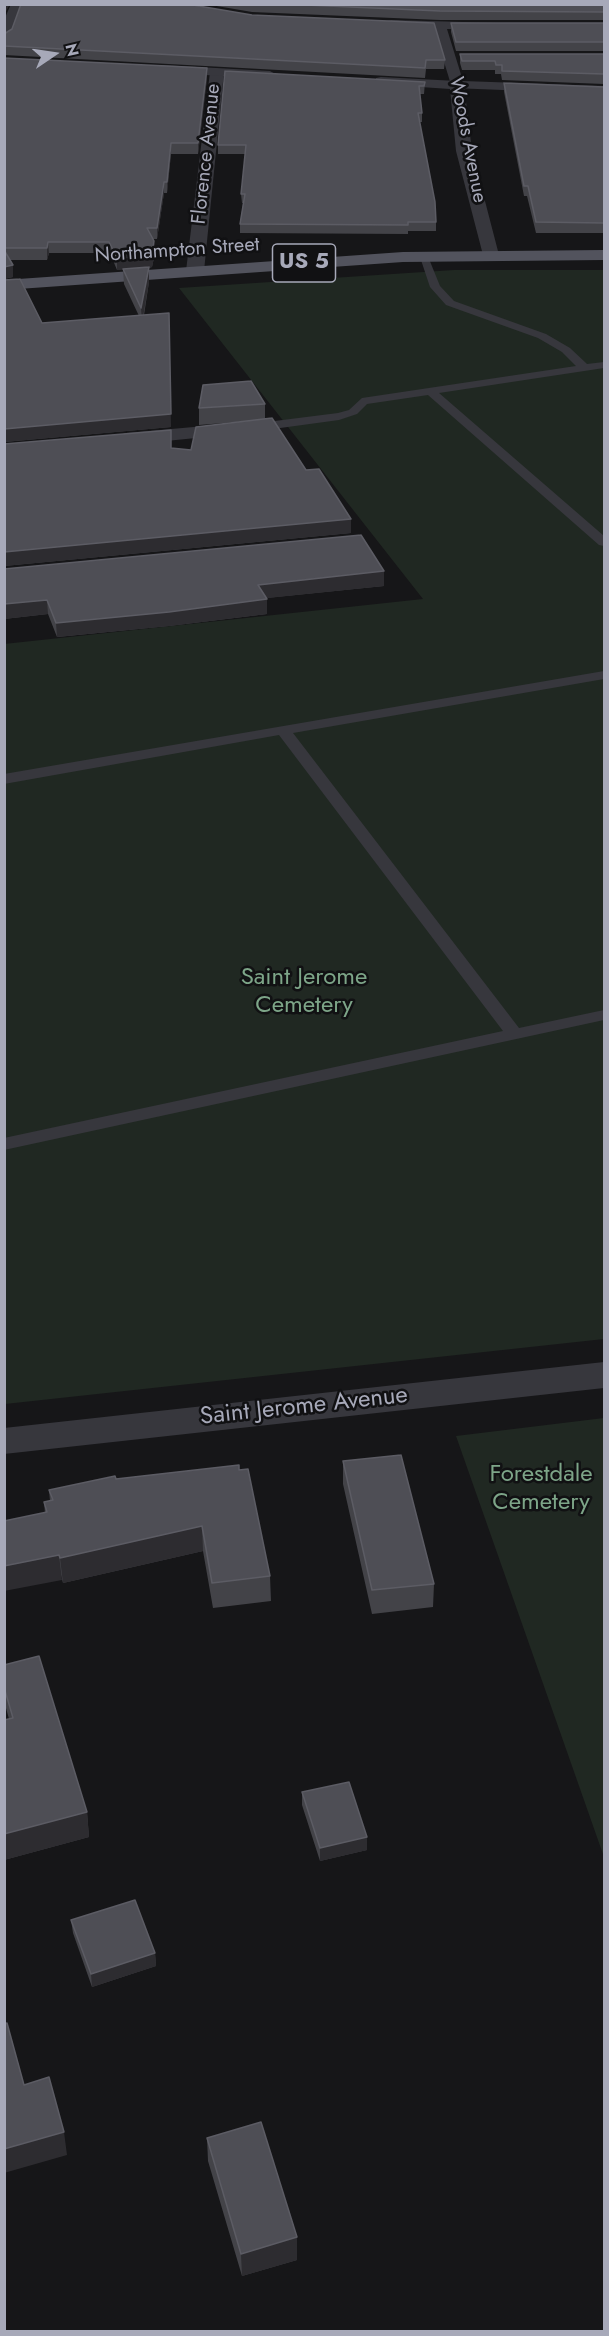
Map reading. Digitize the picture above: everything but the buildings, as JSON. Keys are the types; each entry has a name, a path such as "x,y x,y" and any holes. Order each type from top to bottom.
{"main road":[{"name":"Northampton Street","path":"4,285 423,256 604,255"}],"street":[{"path":"4,38 17,4"},
{"path":"377,23 511,26"},
{"name":"Woods Avenue","path":"440,26 456,57 464,151 491,255"},
{"path":"145,68 288,76"},
{"name":"Florence Avenue","path":"195,271 217,72"},
{"path":"372,81 604,90"},
{"path":"105,441 243,429"},
{"name":"Saint Jerome Avenue","path":"5,1438 604,1375"}],"lane":[{"path":"423,256 435,287 450,303 542,336 566,350 585,368"},
{"path":"294,409 604,365"},
{"path":"429,390 604,542"},
{"path":"243,429 339,416 352,412 361,406 362,401"},
{"path":"4,779 604,675"},
{"path":"283,730 514,1034"},
{"path":"4,1144 604,1015"}],"green space":[{"name":"Saint Jerome Cemetery","path":"454,270 604,270 604,1339 5,1404 4,644 423,599 179,288"},
{"name":"Forestdale Cemetery","path":"604,1418 604,1857 456,1436"}]}
